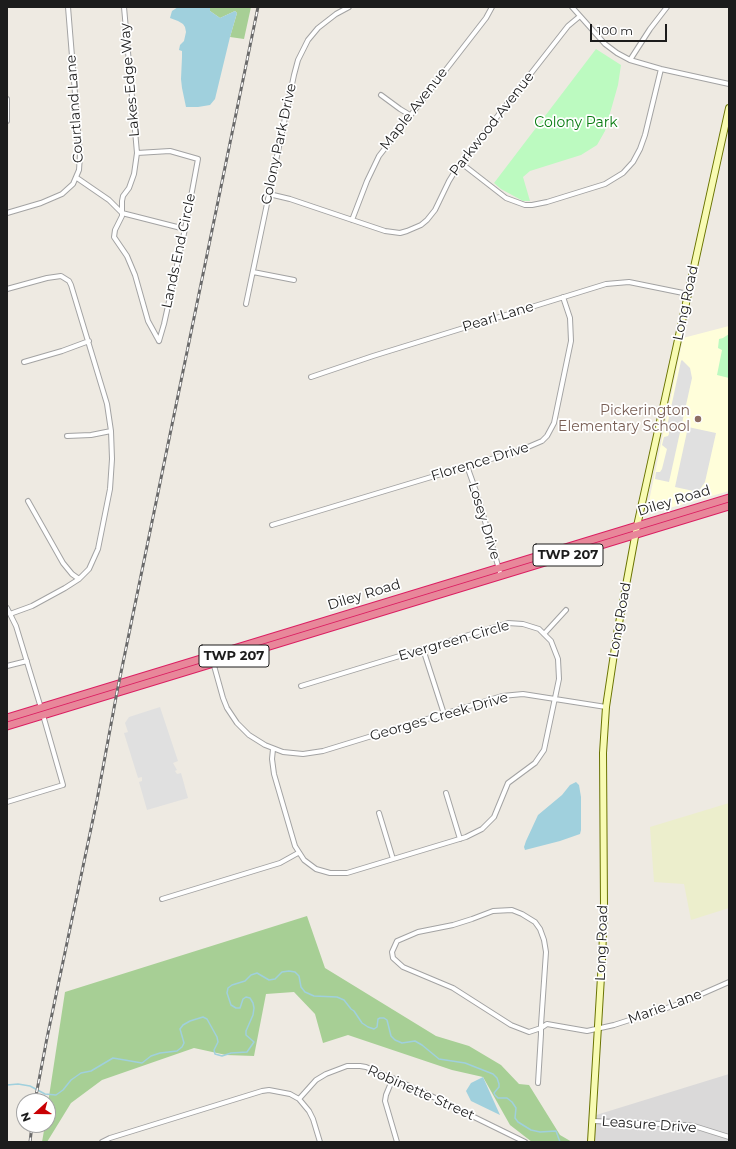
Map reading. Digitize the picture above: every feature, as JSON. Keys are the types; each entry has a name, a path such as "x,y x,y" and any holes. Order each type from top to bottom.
{"highway":[{"name":"Diley Road","path":"7,718 729,498"},
{"name":"Diley Road","path":"7,726 729,506"}],"main road":[{"name":"Long Road","path":"591,1142 599,1028 604,907 603,754 606,708 617,634 635,535 729,108"}],"street":[{"name":"Courtland Lane","path":"7,212 41,203 62,194 73,184 76,178 80,163 80,156 68,7"},
{"name":"Lakes Edge Way","path":"124,7 137,153 132,181 122,201 122,216 115,230 114,237 127,256 135,275 148,321 159,341"},
{"name":"Colony Park Drive","path":"246,304 294,75 300,54 308,40 318,28 336,14 349,7"},
{"name":"Maple Avenue","path":"352,220 373,166 387,143 486,18 492,7"},
{"path":"572,7 605,44 630,60 661,69 729,84"},
{"path":"630,60 650,29 667,7"},
{"name":"Parkwood Avenue","path":"269,194 290,199 378,229 392,232 400,232 421,225 432,215 449,181 461,163 568,26 580,16"},
{"path":"461,163 506,198 525,205 547,202 605,184 623,172 633,162 640,149 645,135 661,69"},
{"path":"382,95 400,110 410,115"},
{"path":"7,99 7,120"},
{"name":"Lakes Edge Way","path":"137,153 170,151 198,159"},
{"name":"Lands End Circle","path":"159,341 185,229 198,159"},
{"path":"76,178 109,200 122,213 185,229"},
{"path":"253,272 294,280"},
{"path":"7,289 40,279 55,277 64,277 71,285 107,404 111,431 112,474 98,549 89,569 79,579 65,588 32,606 10,614"},
{"name":"Pearl Lane","path":"311,377 373,356 606,284 621,282 641,284 688,294"},
{"name":"Florence Drive","path":"272,525 535,445 542,441 551,430 557,412 571,341 570,318 563,297"},
{"path":"24,362 89,342"},
{"path":"67,436 98,434 111,431"},
{"name":"Losey Drive","path":"467,466 477,494 501,576"},
{"path":"28,501 63,563 72,574 79,579"},
{"path":"7,608 16,626 63,785 7,802"},
{"path":"544,634 566,610"},
{"name":"Evergreen Circle","path":"273,749 272,759 274,774 293,840 298,853 316,869 330,873 347,873 460,839 482,829 494,817 508,783 535,763 544,750 559,679 558,659 551,641 539,629 523,624 508,623 301,686"},
{"path":"423,649 444,714"},
{"path":"210,655 227,708 237,723 249,735 273,749"},
{"path":"7,666 27,662"},
{"name":"Georges Creek Drive","path":"273,749 293,753 313,753 323,751 502,696 523,694 555,698 606,708"},
{"path":"446,793 460,839"},
{"path":"379,813 393,859"},
{"path":"162,899 280,863 298,853"},
{"name":"Marie Lane","path":"538,1083 541,1028 546,952 544,940 535,922 516,912 503,909 493,910 453,925 418,932 397,941 392,952 393,958 405,969 453,988 511,1025 529,1032 541,1028 547,1024 587,1031 599,1028 657,1012 700,996 729,982"},
{"name":"Robinette Street","path":"299,1099 316,1080 326,1074 347,1066 366,1067 424,1092 525,1142"},
{"path":"393,1078 385,1101 396,1142"},
{"path":"102,1142 110,1138 269,1090 280,1092 299,1099 309,1111 320,1142"},
{"name":"Leasure Drive","path":"593,1121 694,1126 729,1137"}],"shaded area":[{"name":"Pickerington Elementary School","path":"729,326 729,491 652,513 648,506 683,338"},
{"path":"682,360 690,368 692,378 669,482 655,479 656,472 660,472 662,469 667,449 662,445 664,437 668,436 669,434 669,432 666,431"},
{"path":"688,427 716,433 705,482 698,492 675,487"},
{"path":"160,707 178,761 173,763 177,770 175,771 177,774 181,773 188,798 147,810 139,782 142,781 142,777 138,778 124,733 128,732 125,723 129,717"},
{"path":"729,803 729,908 691,920 684,884 654,882 650,827"},
{"path":"729,1074 729,1142 591,1142 593,1116"}],"green space":[{"path":"210,7 251,7 244,39 230,37 237,13 235,11 220,18 210,11"},
{"name":"Colony Park","path":"596,49 621,65 618,85 605,131 597,145 581,155 530,171 523,177 530,201 523,201 501,189 494,183"},
{"path":"729,334 729,378 717,375 722,350 718,348 719,339"},
{"path":"307,916 325,968 436,1036 469,1046 501,1065 519,1084 529,1085 560,1135 572,1142 532,1142 510,1125 483,1077 452,1070 348,1035 323,1043 315,1014 294,992 266,994 254,1056 226,1055 194,1048 102,1080 71,1103 56,1127 56,1093 50,1093 65,992"},
{"path":"44,1133 53,1133 47,1142 42,1142"}],"water":[{"path":"178,7 210,7 210,11 220,18 235,11 237,13 215,99 210,105 186,107 181,79 182,51 179,50 180,45 184,41 186,32 183,24 170,18 172,11"},
{"path":"576,782 579,785 581,797 580,834 525,850 524,847 526,841 538,815 562,795 570,785"},
{"path":"483,1077 500,1115 471,1101 466,1091 471,1083"}],"waterway":[{"path":"7,1085 18,1084 30,1086 45,1094 56,1095 63,1090 71,1080 81,1073 91,1071 113,1058 142,1063 151,1056 160,1053 177,1051 184,1043 180,1029 183,1025 203,1017 207,1019 217,1037 218,1042 214,1050 215,1054 222,1056 231,1053 247,1052 254,1042 246,1035 246,1031 253,1015 253,1003 250,998 246,997 243,999 240,1008 236,1008 231,1005 227,993 228,988 232,985 245,981 251,975 257,973 269,980 275,979 282,972 289,971 295,972 299,976 301,987 305,992 314,996 337,997 344,1000 362,1023 368,1027 374,1029 377,1027 378,1019 384,1018 387,1020 391,1036 395,1040 402,1043 415,1041 439,1059 465,1063 493,1074 497,1078 499,1084 499,1087 494,1093 495,1095 498,1098 507,1098 512,1102 516,1108 515,1118 518,1122 531,1130 540,1132 556,1131 560,1142"}],"railway":[{"path":"37,1093 97,800 117,692 258,7"},
{"path":"30,1142 31,1133"}],"place":[{"name":"Pickerington Elementary School","path":"698,419"}]}
